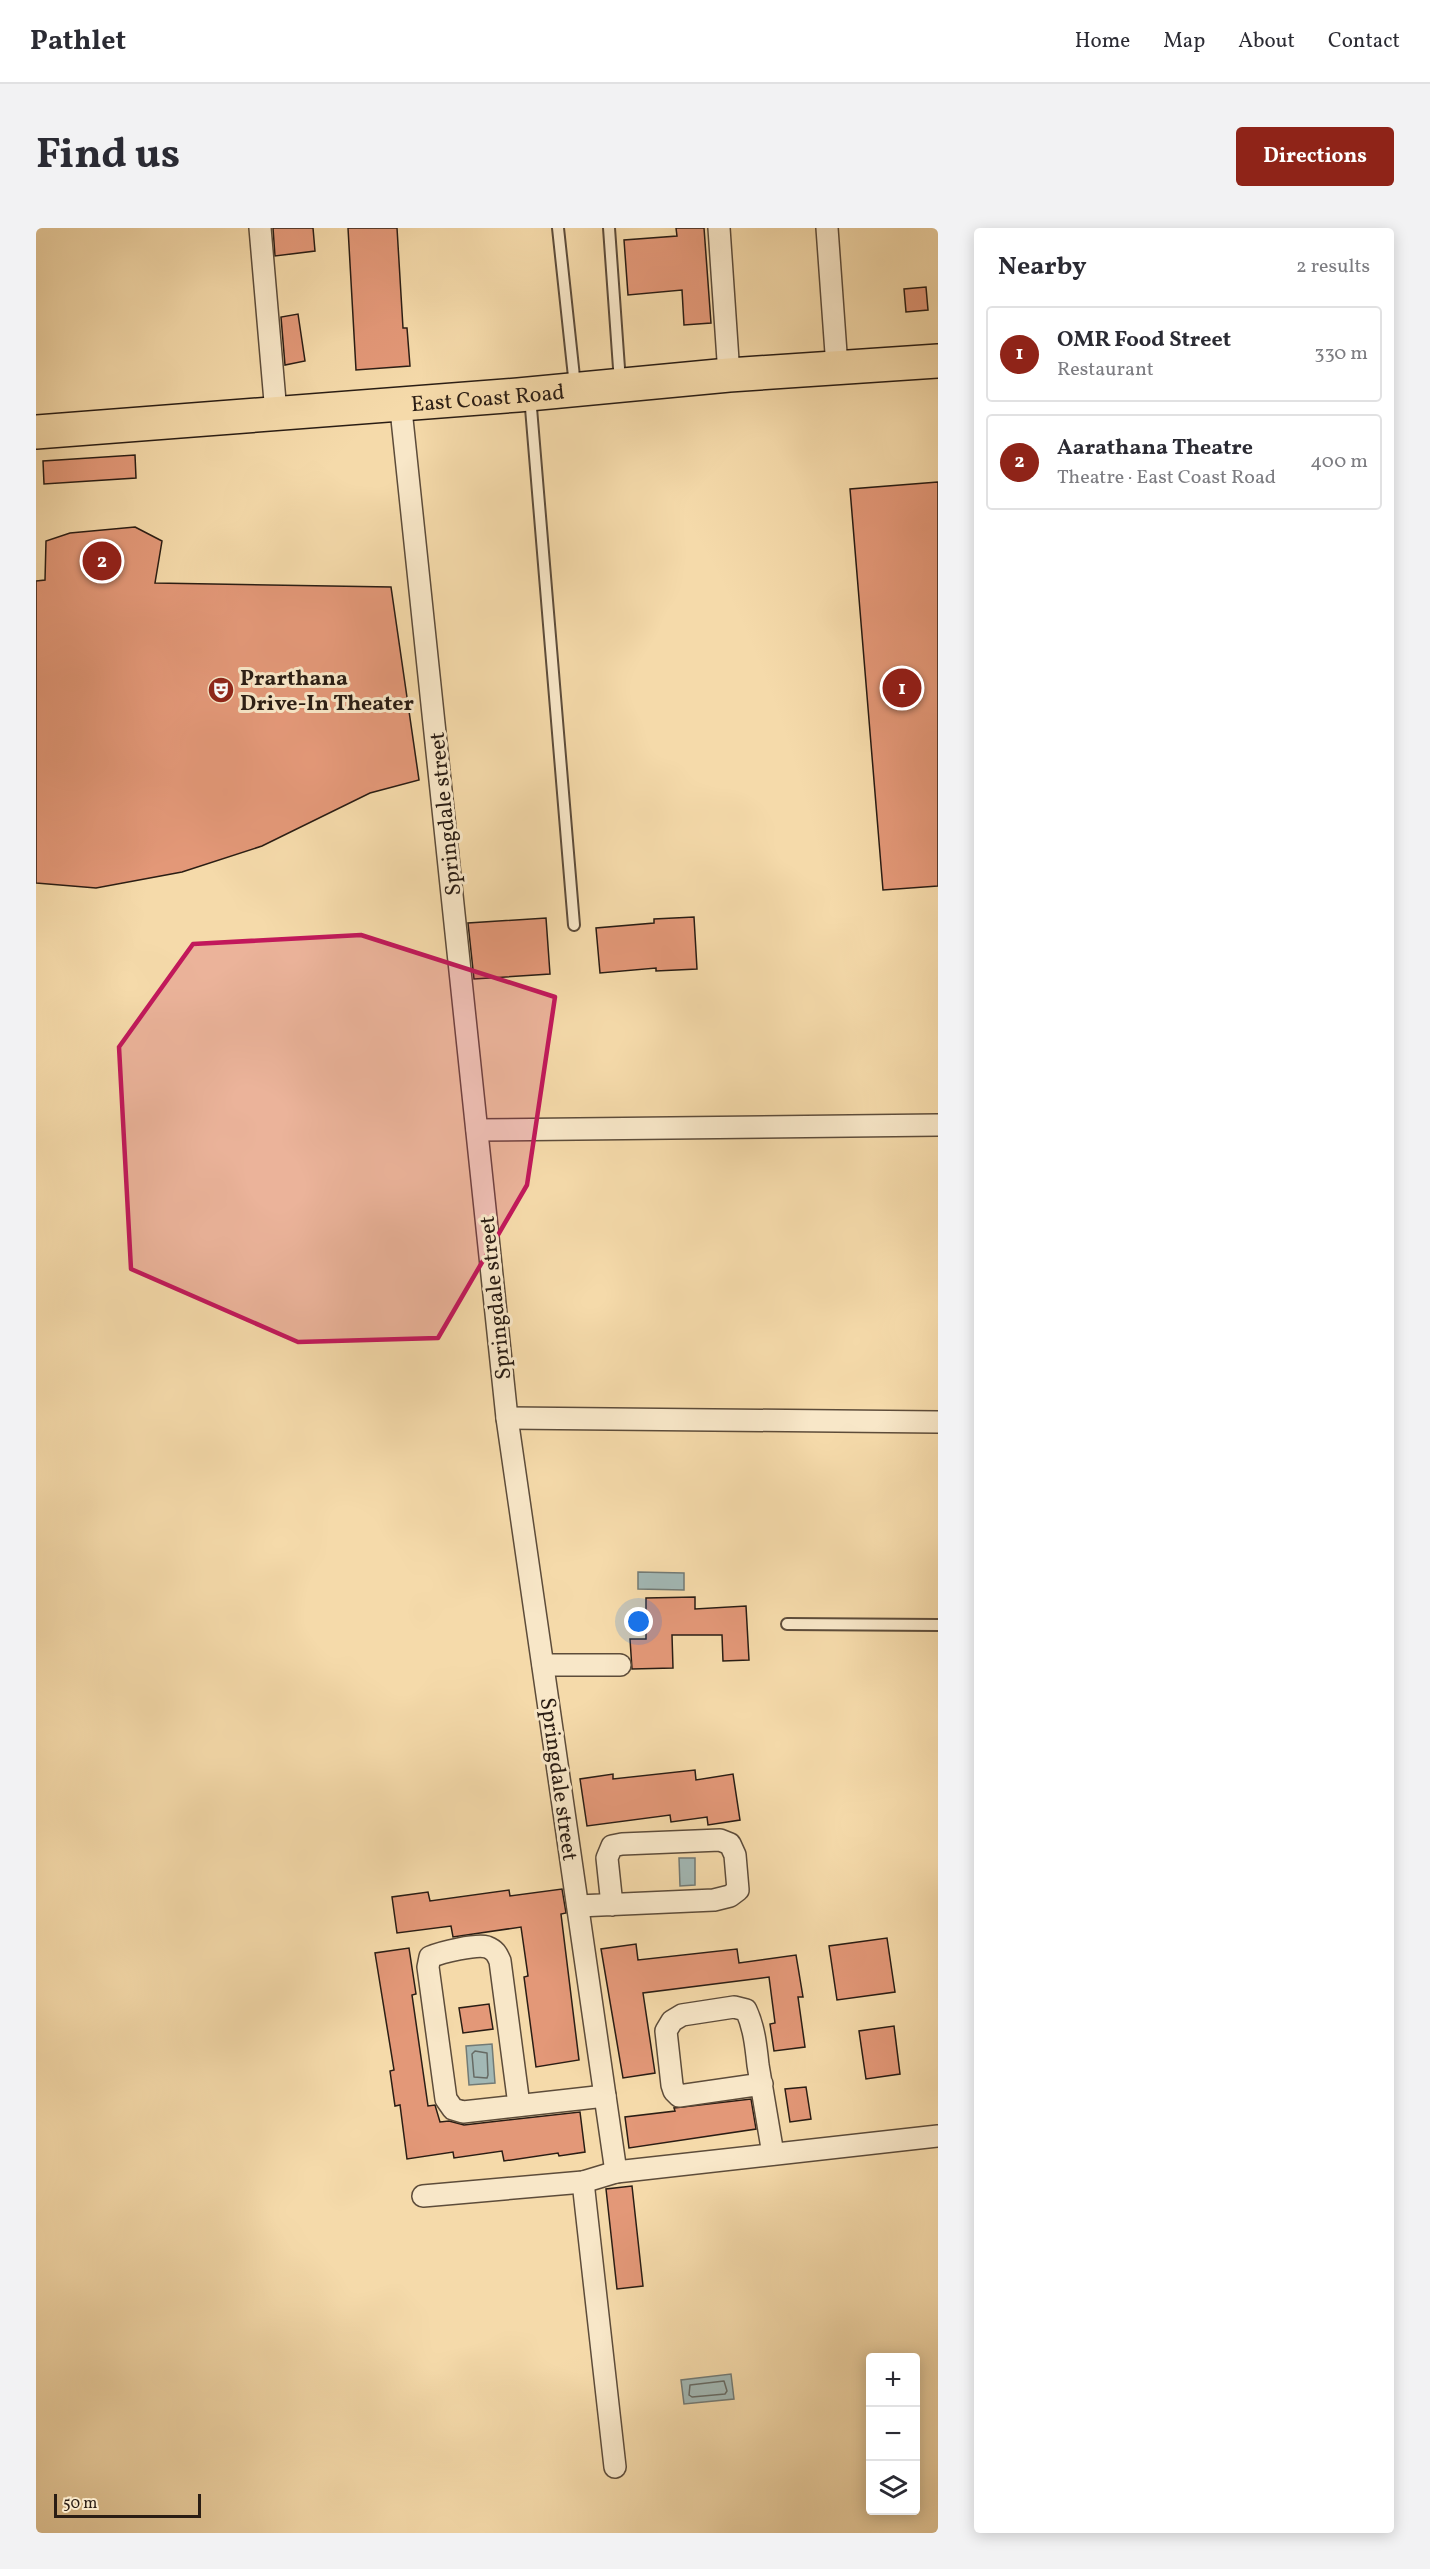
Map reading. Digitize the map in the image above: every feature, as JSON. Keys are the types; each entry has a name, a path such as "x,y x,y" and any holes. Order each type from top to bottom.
{"main road":[{"name":"East Coast Road","path":"36,432 576,390 729,375 938,361"},
{"name":"East Coast Road","path":"36,449 938,376"}],"street":[{"path":"260,228 276,413"},
{"path":"718,228 729,375"},
{"path":"827,228 837,367"},
{"name":"Springdale street","path":"402,419 507,1418 616,2172"},
{"path":"477,1130 938,1125"},
{"path":"507,1418 938,1422"},
{"path":"543,1665 620,1665"},
{"path":"578,1906 612,1905 714,1900 730,1896 738,1890 735,1855 730,1844 720,1840 612,1846 607,1858 612,1905"},
{"path":"519,2105 500,1961 495,1952 486,1947 441,1952 430,1957 429,1967 446,2099 453,2109 463,2112 605,2096"},
{"path":"762,2084 679,2096 672,2085 666,2031 672,2021 682,2015 713,2010 734,2007 746,2010 752,2021 762,2084 772,2154"},
{"path":"423,2196 583,2182 616,2172 938,2136"},
{"path":"583,2182 615,2467"}],"lane":[{"path":"558,228 576,390"},
{"path":"609,228 621,385"},
{"path":"531,408 574,925"},
{"path":"788,1624 938,1625"}],"highlighted area":[{"path":"361,935 555,997 527,1185 438,1338 298,1342 131,1269 119,1047 193,944"}],"water":[{"path":"638,1572 684,1573 684,1590 638,1589"},
{"path":"679,1858 695,1858 695,1885 680,1886"},
{"path":"492,2044 495,2083 469,2085 466,2046"},
{"path":"731,2374 734,2399 684,2404 681,2380"}],"building":[{"path":"273,228 313,228 315,251 275,256"},
{"path":"348,228 397,228 403,328 407,328 410,366 356,370"},
{"path":"676,228 704,228 711,323 684,325 682,290 628,295 624,240 677,236"},
{"path":"926,287 928,310 906,312 904,289"},
{"path":"298,314 305,361 285,365 281,317"},
{"path":"135,455 136,478 44,484 43,461"},
{"path":"938,482 938,886 883,890 850,489"},
{"name":"Prarthana Drive-In Theater","path":"135,527 162,541 155,583 391,587 419,780 370,793 262,846 182,872 96,888 36,883 36,581 45,580 46,541 70,533"},
{"path":"694,917 697,969 656,971 656,968 600,973 596,928 654,923 654,919"},
{"path":"546,918 550,974 474,979 468,923"},
{"path":"695,1597 695,1609 746,1606 749,1660 723,1661 722,1635 672,1635 673,1668 632,1669 630,1639 646,1639 646,1598"},
{"path":"695,1770 696,1780 733,1774 740,1820 708,1825 707,1817 671,1822 670,1815 587,1826 580,1779 613,1774 613,1779"},
{"path":"562,1889 566,1913 561,1914 579,2060 536,2067 524,1977 528,1976 521,1927 453,1937 451,1926 397,1933 392,1897 428,1892 430,1901 509,1890 510,1896"},
{"path":"887,1938 895,1992 837,2000 829,1946"},
{"path":"636,1944 638,1960 737,1949 739,1963 796,1955 803,1997 798,1997 805,2047 774,2051 770,2024 775,2023 769,1977 643,1993 655,2073 623,2078 601,1949"},
{"path":"409,1948 416,1994 412,1995 428,2106 435,2105 440,2122 449,2121 464,2125 580,2112 585,2152 559,2156 558,2153 504,2161 502,2151 454,2158 453,2152 407,2159 400,2105 395,2106 390,2071 394,2070 375,1953"},
{"path":"489,2004 493,2029 463,2033 459,2008"},
{"path":"894,2026 900,2074 866,2079 859,2031"},
{"path":"806,2087 811,2119 790,2122 785,2089"},
{"path":"751,2099 756,2129 629,2148 625,2117 675,2111 674,2108"},
{"path":"632,2186 643,2286 617,2289 606,2189"}],"place":[{"name":"Aarathana Theatre","path":"102,561"},
{"name":"OMR Food Street","path":"902,688"},
{"name":"Prarthana Drive-In Theater","path":"221,690"}]}
